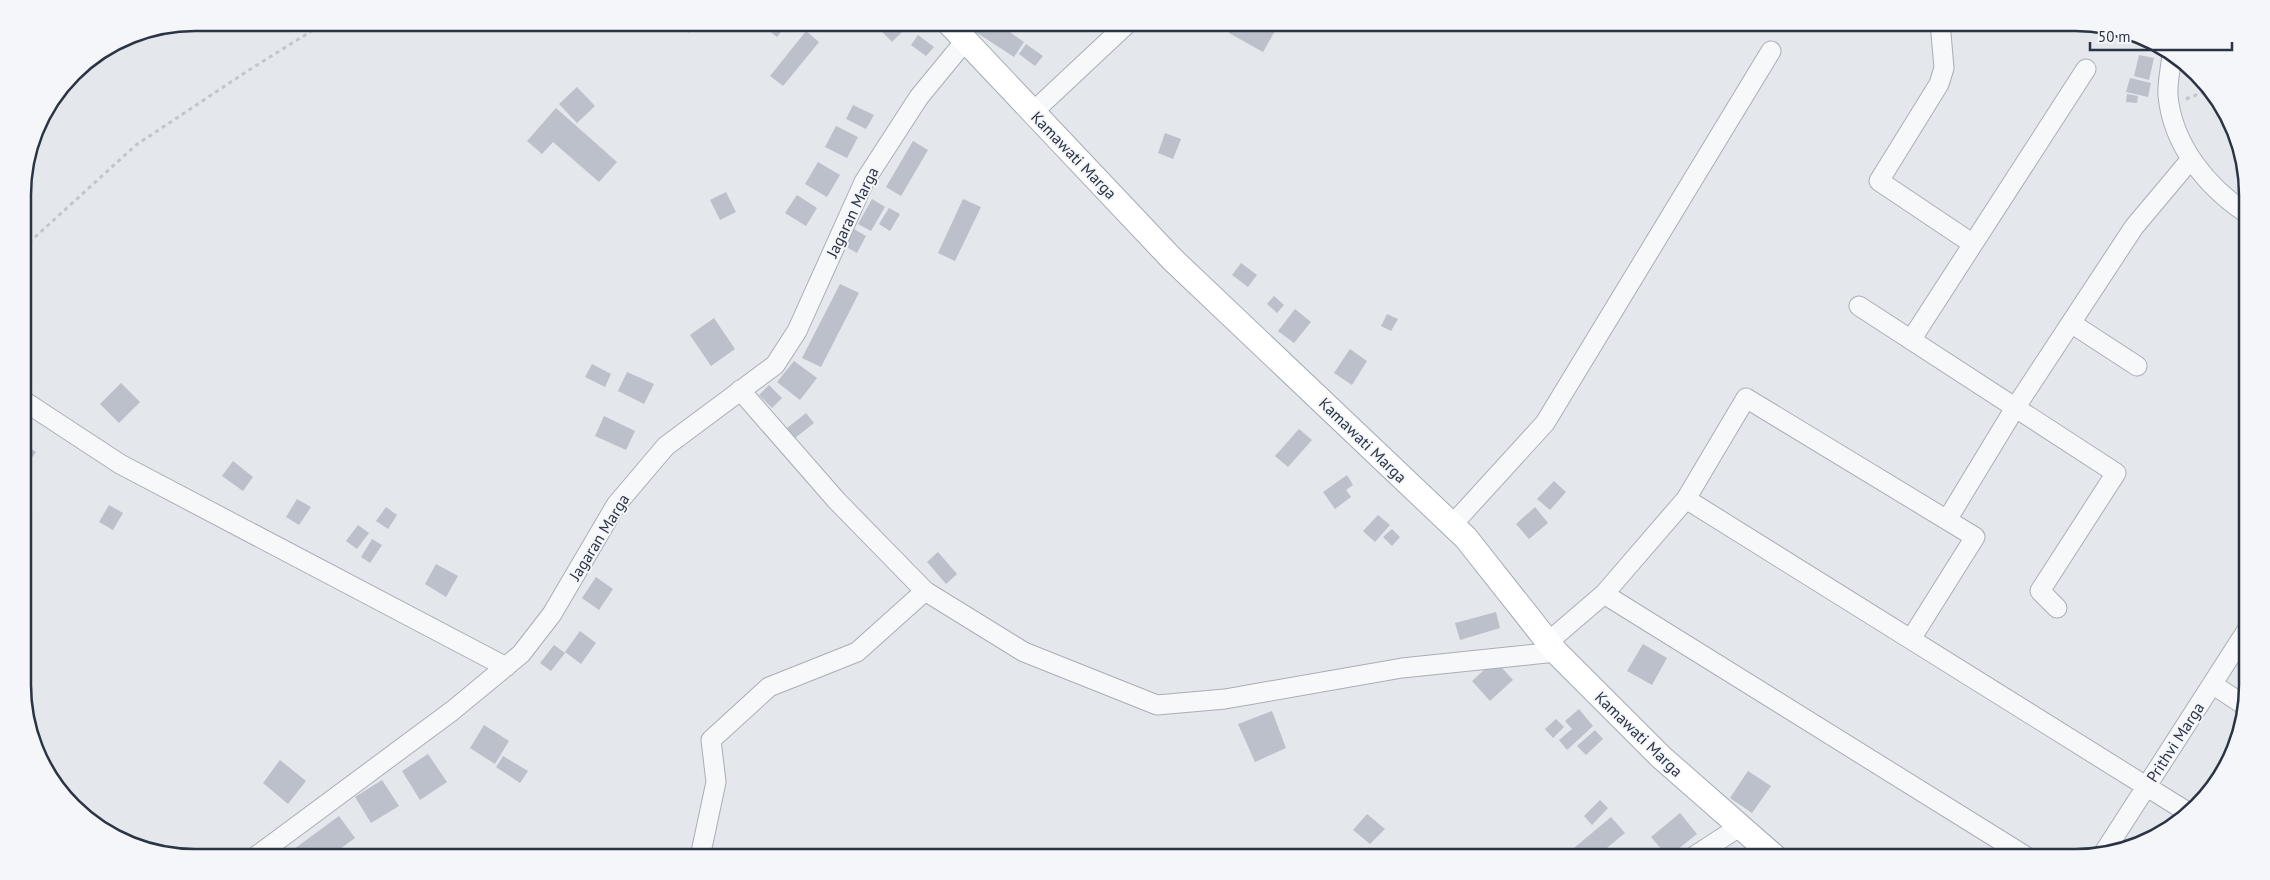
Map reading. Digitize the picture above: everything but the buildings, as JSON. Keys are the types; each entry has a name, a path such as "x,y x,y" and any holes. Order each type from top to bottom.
{"main road":[{"name":"Kamawati Marga","path":"957,32 1172,259 1466,538 1552,647 1661,757 1764,848"}],"street":[{"path":"1941,31 1944,68 1938,84 1879,181 1973,244"},
{"path":"1033,112 1119,32"},
{"name":"Jagaran Marga","path":"267,849 452,711 521,654 552,614 616,505 666,446 775,365 797,330 864,182 919,97 966,41"},
{"path":"1452,525 1545,423 1771,51"},
{"path":"2171,62 2168,94 2181,143 2191,159 2216,188 2239,207"},
{"path":"1911,340 2086,69"},
{"path":"1947,520 2015,408 2134,227 2191,159"},
{"path":"1859,306 2116,473 2040,591 2057,608"},
{"path":"2071,323 2136,366"},
{"path":"740,390 837,501 925,590 1024,652 1157,705 1226,699 1402,668 1552,647 1604,594 1686,499 1746,398 1976,537 1911,638"},
{"path":"32,406 120,464 506,667"},
{"path":"1686,499 2182,809"},
{"path":"702,849 716,782 711,740 769,687 857,652 925,590"},
{"path":"1604,594 2013,848"},
{"name":"Prithvi Marga","path":"2109,845 2239,642"},
{"path":"2212,684 2238,701"},
{"path":"1707,848 1739,827"}],"path":[{"path":"32,240 136,145 310,32"},
{"path":"2170,106 2203,92"}]}
